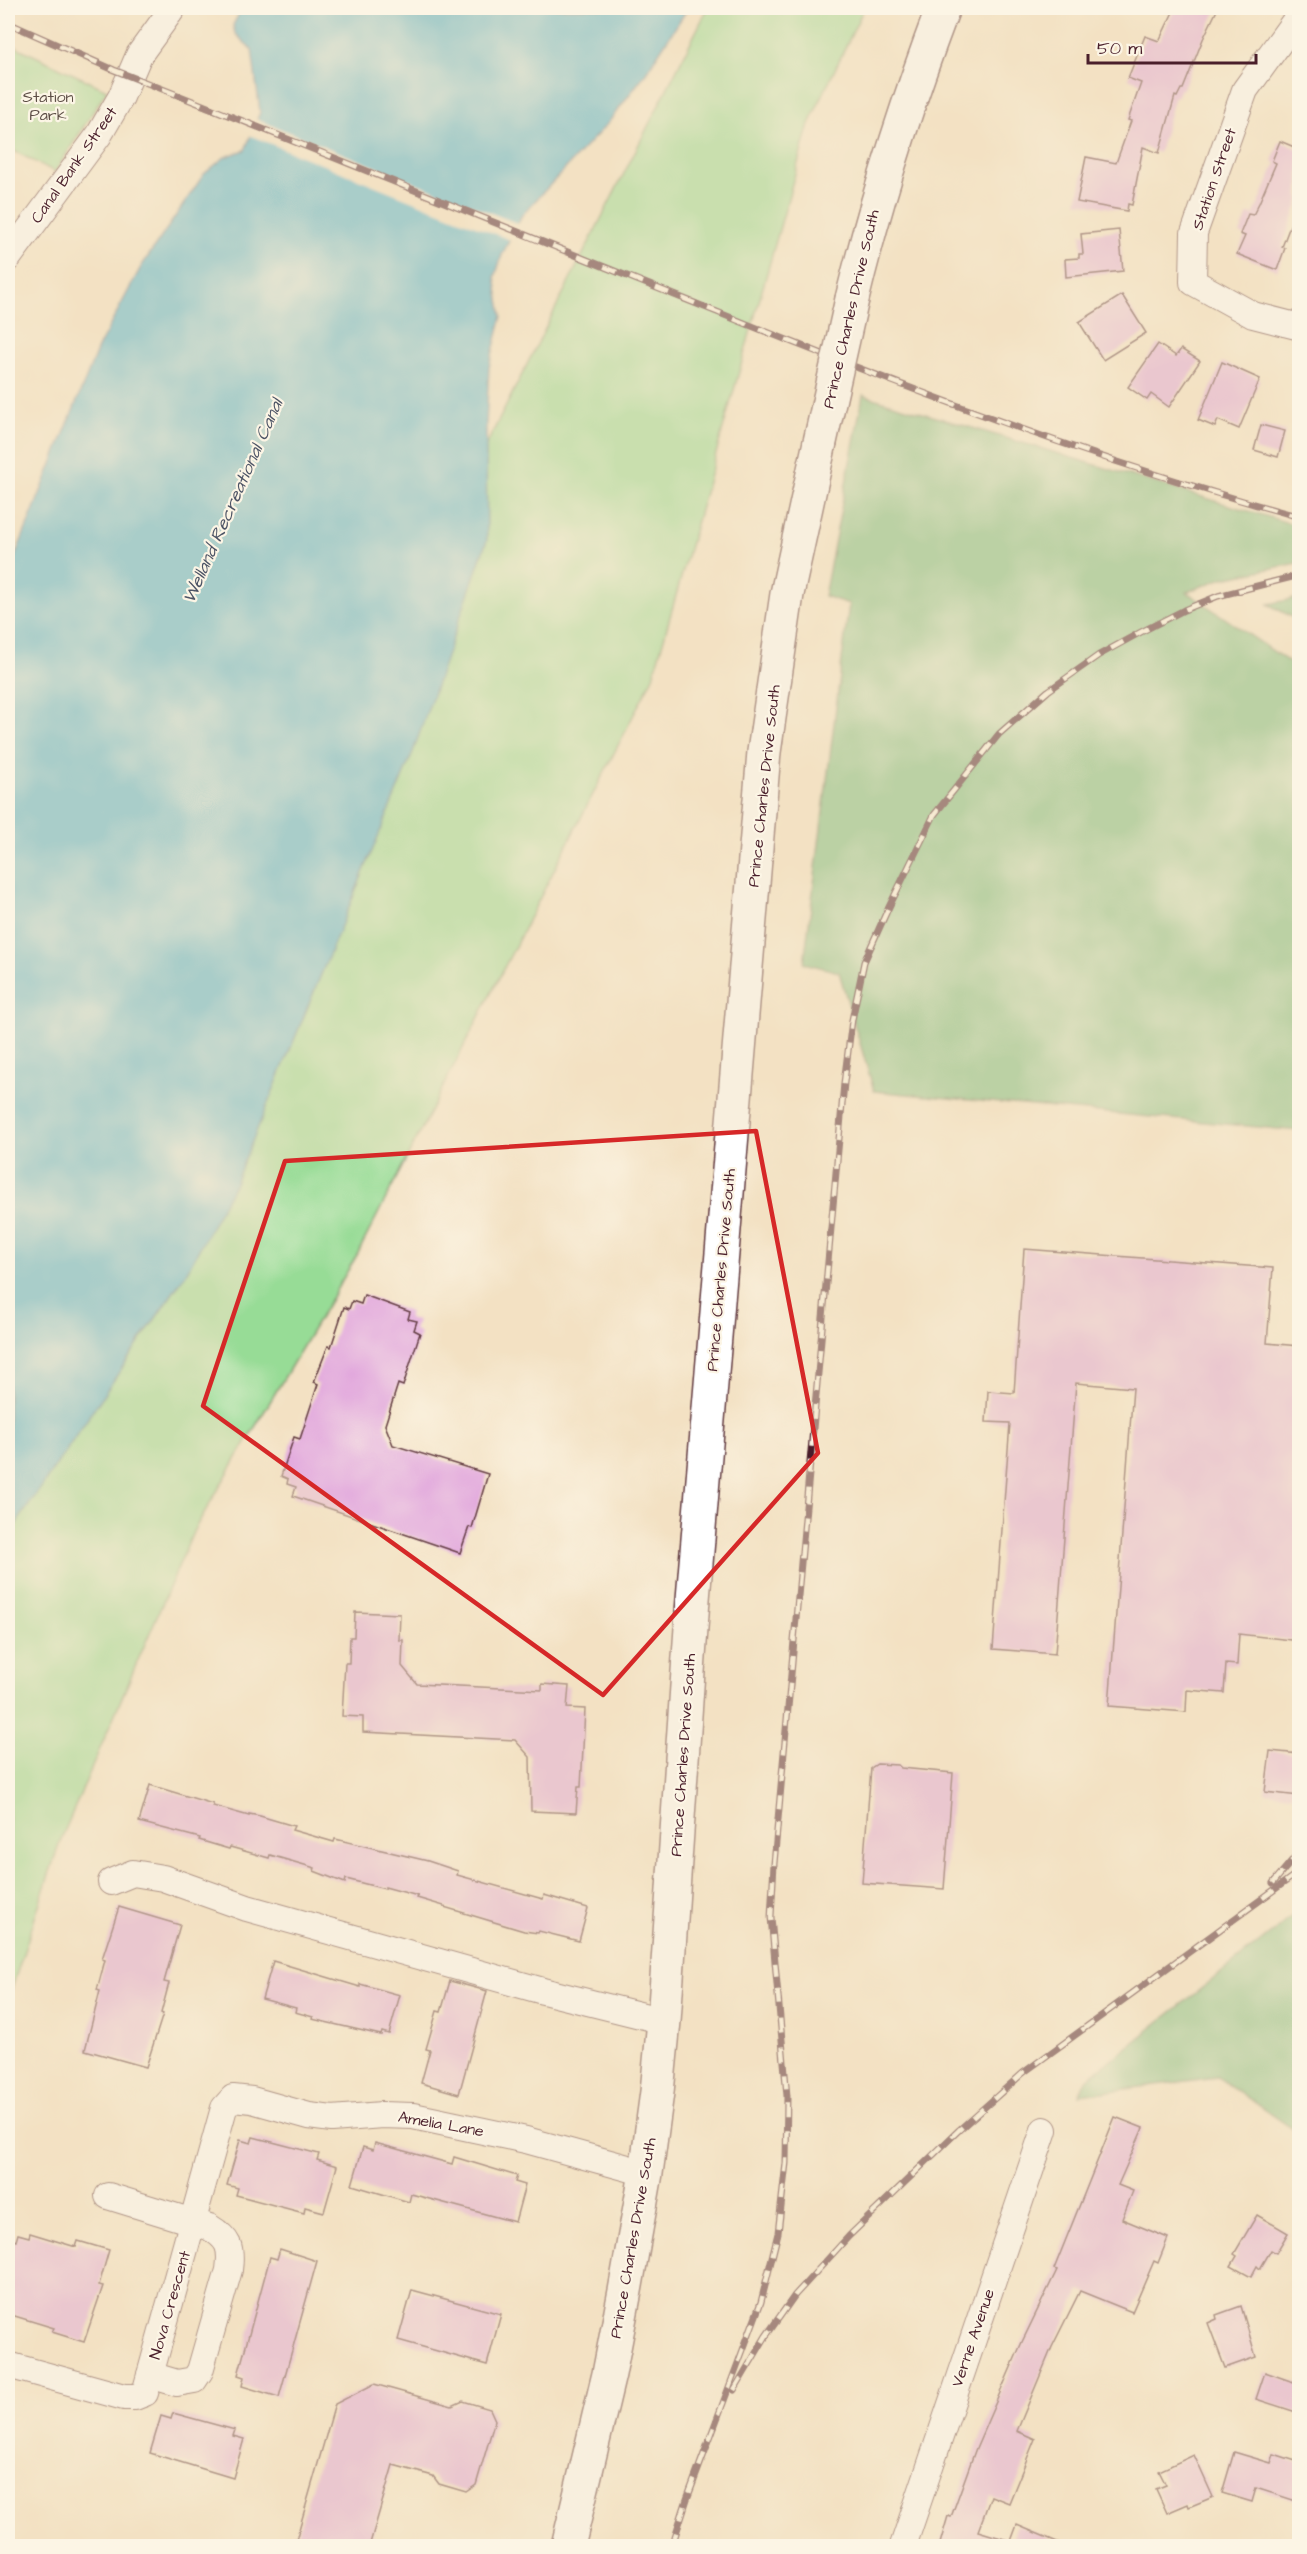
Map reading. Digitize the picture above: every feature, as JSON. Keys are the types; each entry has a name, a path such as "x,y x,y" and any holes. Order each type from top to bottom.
{"main road":[{"name":"Prince Charles Drive South","path":"568,2547 609,2374 646,2173 664,2021 693,1599 764,752 787,594 872,217 893,148 943,8"}],"street":[{"name":"Canal Bank Street","path":"8,258 99,135 121,97 139,56 173,8"},
{"name":"Station Street","path":"1299,15 1245,90 1194,233 1193,282 1253,315 1299,327"},
{"path":"111,1882 133,1873 164,1878 258,1911 543,1991 664,2021"},
{"name":"Amelia Lane","path":"233,2098 252,2100 309,2116 332,2119 382,2115 413,2116 526,2140 646,2173"},
{"name":"Nova Crescent","path":"193,2221 220,2234 228,2243 231,2254 229,2270 200,2371 194,2380 177,2383 150,2375 224,2108 233,2098"},
{"name":"Verne Avenue","path":"903,2547 1044,2130"},
{"path":"108,2196 193,2221"},
{"path":"8,2366 130,2398 145,2393 150,2375"}],"highlighted area":[{"path":"756,1131 818,1453 603,1695 203,1406 285,1161"}],"green space":[{"path":"708,8 864,8 809,124 653,677 357,1255 194,1530 59,1844 8,2000 8,1387"},
{"name":"Station Park","path":"8,43 107,90 55,172 8,148"},
{"path":"863,395 1299,526 1299,563 1223,578 1187,592 1299,669 1299,1131 874,1091 839,972 804,963 849,604 824,596"},
{"path":"1299,598 1299,621 1268,604"},
{"path":"1299,1911 1299,2133 1217,2077 1079,2095 1086,2080"}],"water":[{"name":"Welland Recreational Canal","path":"242,8 688,8 645,74 608,123 522,215 502,255 495,277 502,316 489,367 486,425 487,540 413,752 235,1183 185,1275 8,1536 8,574 98,348 141,267 204,174 225,157 245,150 260,112 252,50 235,33 233,25"}],"pier":[{"path":"256,119 521,225 513,241 249,135"}],"building":[{"path":"1175,8 1218,8 1183,89 1177,97 1175,96 1159,153 1143,147 1132,205 1128,204 1127,211 1077,202 1086,157 1116,163 1141,83 1128,78 1145,36 1159,41"},
{"path":"1280,141 1299,149 1299,202 1282,247 1285,248 1277,270 1237,254 1245,236 1240,234 1248,214 1253,215 1259,203 1276,163 1272,161"},
{"path":"1119,230 1123,271 1066,277 1065,259 1079,258 1079,254 1083,254 1081,234"},
{"path":"1122,295 1146,333 1103,360 1079,322"},
{"path":"1158,344 1176,356 1181,349 1200,361 1169,407 1151,394 1147,400 1128,387"},
{"path":"1222,362 1260,379 1239,429 1218,420 1215,427 1198,420"},
{"path":"1261,425 1285,431 1278,457 1254,450"},
{"path":"1024,1249 1273,1268 1267,1343 1299,1346 1299,1641 1239,1634 1237,1665 1226,1664 1224,1693 1187,1690 1186,1712 1109,1706 1133,1388 1076,1383 1055,1654 993,1649 1010,1423 986,1422 988,1391 1014,1393"},
{"path":"364,1295 410,1312 408,1319 417,1321 414,1330 420,1333 403,1386 398,1384 385,1425 393,1445 488,1474 472,1528 469,1527 460,1553 293,1496 296,1487 287,1484 288,1479 281,1476 294,1437 300,1439 318,1384 314,1382 328,1346 331,1347 344,1307 349,1309 352,1301 361,1304"},
{"path":"355,1612 400,1614 399,1640 403,1640 402,1666 417,1684 542,1690 542,1684 569,1686 567,1708 585,1709 581,1787 578,1787 576,1813 531,1811 530,1757 515,1740 363,1732 363,1717 342,1716 345,1663 349,1663 350,1637 354,1637"},
{"path":"1270,1751 1299,1754 1299,1796 1265,1792"},
{"path":"877,1764 953,1773 944,1889 862,1883 871,1768"},
{"path":"150,1785 213,1804 213,1806 294,1826 292,1830 334,1842 335,1839 428,1861 458,1871 457,1875 543,1899 544,1895 588,1908 579,1941 539,1931 538,1933 524,1931 385,1887 385,1889 346,1879 345,1883 314,1871 315,1868 270,1855 269,1858 230,1847 229,1849 199,1840 200,1838 139,1822"},
{"path":"119,1907 180,1925 164,1982 169,1983 161,2013 163,2014 146,2067 85,2050 100,1991 97,1990 105,1960 102,1959"},
{"path":"273,1961 360,1987 360,1984 400,1995 389,2034 382,2032 381,2035 312,2019 313,2017 295,2012 296,2008 262,1999"},
{"path":"450,1981 487,1991 459,2094 421,2083 430,2050 426,2049 437,2011 441,2012"},
{"path":"1115,2117 1143,2128 1118,2185 1133,2191 1122,2219 1168,2238 1158,2263 1154,2261 1132,2312 1080,2291 1052,2347 1017,2431 1035,2439 1009,2503 991,2496 978,2531 1011,2541 1017,2525 1069,2547 939,2547 948,2516 951,2517 976,2448 1022,2342 1057,2270 1054,2269"},
{"path":"253,2137 319,2154 317,2160 337,2166 324,2212 305,2207 304,2213 236,2195 238,2188 227,2185 240,2140 251,2143"},
{"path":"375,2143 452,2164 454,2157 517,2176 515,2182 525,2185 515,2222 411,2194 409,2202 352,2185 363,2147 373,2150"},
{"path":"1257,2215 1288,2233 1276,2253 1271,2250 1260,2269 1257,2266 1251,2277 1231,2266 1237,2256 1234,2254"},
{"path":"30,2233 76,2247 78,2241 109,2250 99,2285 103,2286 84,2342 52,2332 54,2328 8,2314 8,2238 16,2241 18,2234 29,2237"},
{"path":"280,2249 317,2261 279,2397 242,2386 244,2377 238,2375 270,2257 277,2259"},
{"path":"412,2290 501,2314 487,2365 398,2340"},
{"path":"1241,2306 1256,2357 1225,2368 1208,2323 1217,2319 1216,2315"},
{"path":"1265,2372 1299,2384 1299,2413 1256,2399"},
{"path":"374,2384 452,2406 463,2401 490,2409 495,2420 476,2485 466,2492 439,2484 433,2476 393,2465 369,2547 294,2547 335,2404"},
{"path":"173,2413 235,2430 233,2436 244,2439 233,2478 150,2453 161,2416 171,2419"},
{"path":"1234,2452 1271,2463 1274,2454 1299,2462 1299,2502 1256,2488 1252,2502 1222,2493"},
{"path":"1194,2455 1213,2497 1167,2513 1156,2489 1166,2485 1159,2471"}],"railway":[{"path":"8,23 114,70 861,369 1078,449 1300,517"},
{"path":"672,2546 687,2499 761,2302 778,2233 786,2163 787,2096 771,1917 774,1864 844,1083 852,1020 864,962 934,815 999,734 1048,691 1099,655 1141,632 1218,596 1300,575"},
{"path":"1273,1883 1300,1851"},
{"path":"734,2390 766,2336 795,2295 849,2236 959,2130 1023,2073 1300,1871"}]}
